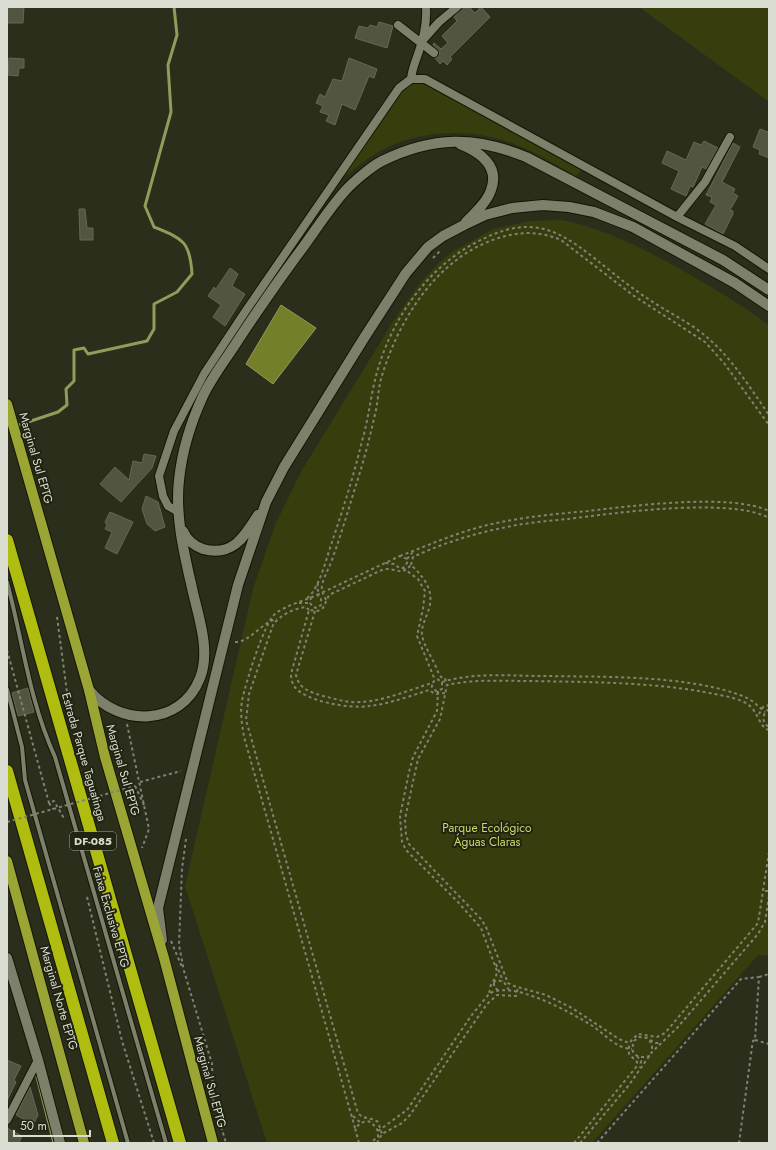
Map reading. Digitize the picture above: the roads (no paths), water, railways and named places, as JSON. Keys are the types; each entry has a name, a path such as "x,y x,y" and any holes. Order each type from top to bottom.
{"highway":[{"name":"Estrada Parque Taguatinga","path":"7,540 180,1143"},
{"path":"7,771 113,1143"}],"main road":[{"name":"Marginal Sul EPTG","path":"7,404 89,690 105,756 164,958 213,1143"},
{"name":"Marginal Norte EPTG","path":"7,861 84,1143"}],"street":[{"path":"411,79 412,68 419,53 420,43 426,22 426,7"},
{"path":"420,43 439,22 457,7"},
{"path":"398,25 434,53"},
{"path":"769,269 735,246 677,217 426,79 411,79 399,88 204,374 174,431 160,476 163,496 168,506 177,512 185,536 198,547 213,552 229,549 242,539 266,502 284,467 406,273 428,248 443,236 485,215 519,207 543,205 569,207 594,212 633,227 702,264 735,283 769,306"},
{"path":"677,217 705,182 730,137"},
{"path":"454,142 472,149 488,161 494,174 491,190 485,200 464,225"},
{"path":"89,690 96,700 124,715 141,717 161,714 174,708 194,689 204,666 203,642 177,512 179,479 187,439 203,395 260,306 346,190 380,162 432,143 477,142 501,147 526,157 722,260 769,290"},
{"path":"164,958 158,908 238,585 266,502"},
{"path":"7,958 38,1060 60,1143"},
{"path":"7,1120 38,1060"}],"lane":[{"name":"Faixa Exclusiva EPTG","path":"7,582 17,618 26,671 44,734 55,757 166,1143"},
{"path":"7,689 22,747 25,780 128,1143"}],"waterway":[{"path":"7,429 58,412 67,405 66,389 74,381 74,350 84,348 88,354 147,341 154,329 154,304 177,292 192,274 187,248 178,238 154,227 145,206 171,112 168,65 177,35 174,7"},
{"path":"37,1077 54,1143"}],"park label":[{"name":"Parque Ecológico Águas Claras","path":"487,835"}]}
